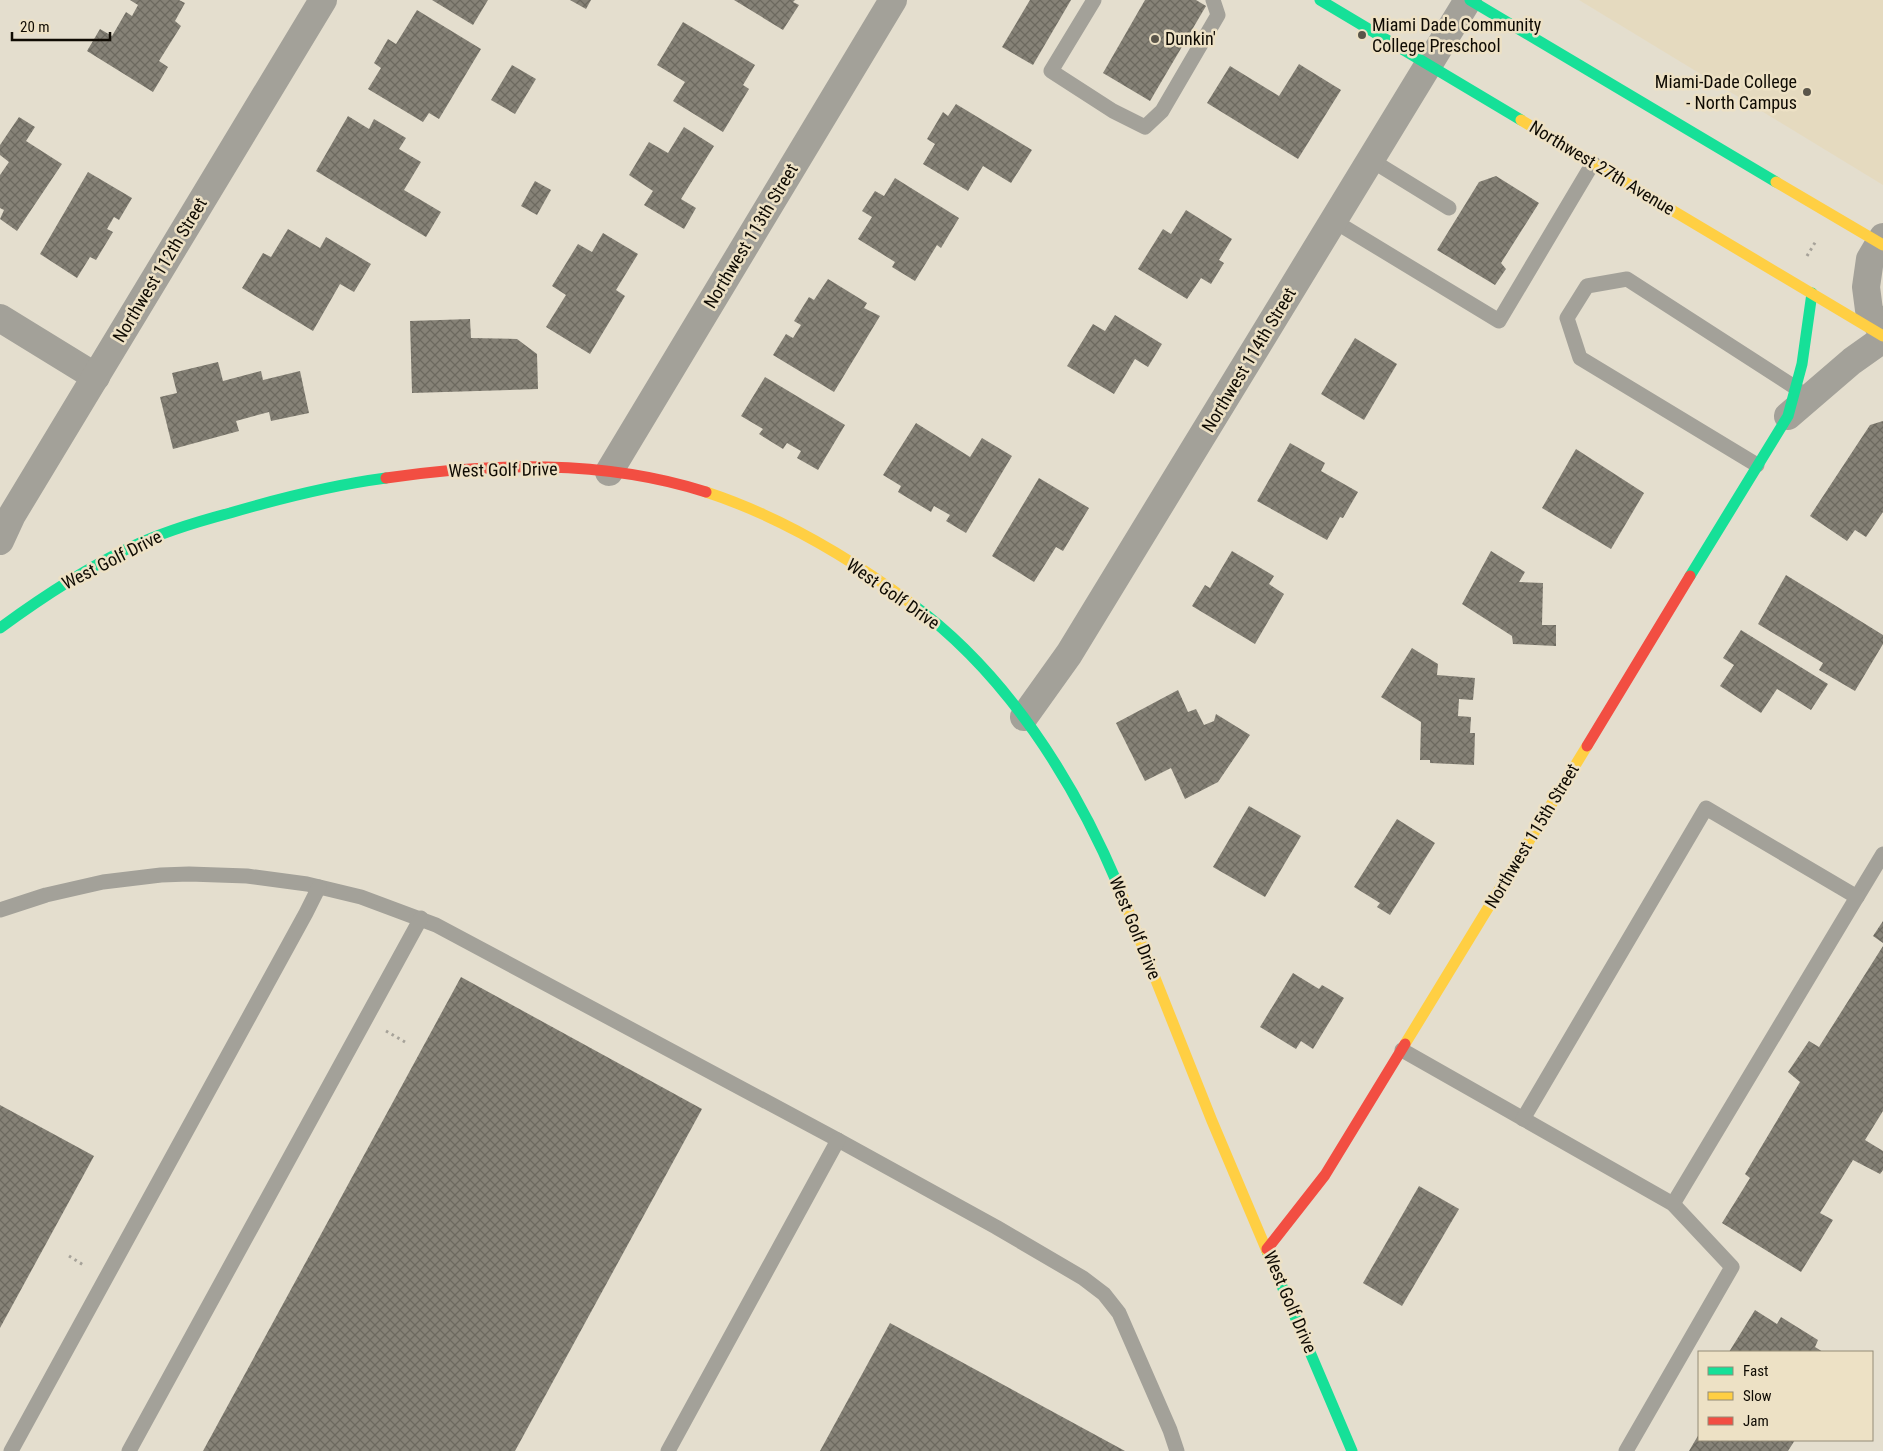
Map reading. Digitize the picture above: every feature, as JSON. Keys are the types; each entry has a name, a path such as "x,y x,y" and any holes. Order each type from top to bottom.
{"street":[{"name":"Northwest 112th Street","path":"0,541 12,515 323,0"},
{"name":"Northwest 113th Street","path":"609,472 893,0"},
{"name":"Northwest 27th Avenue","path":"1320,0 1883,336"},
{"path":"1469,0 1882,242 1870,259 1866,287 1869,310 1883,336"},
{"name":"Northwest 114th Street","path":"1024,717 1069,654 1469,0"},
{"name":"Northwest 115th Street","path":"1267,1249 1325,1175 1788,416 1802,364 1812,293"},
{"path":"0,318 96,377"},
{"name":"Northwest 115th Street","path":"1788,416 1883,336"},
{"name":"West Golf Drive","path":"0,628 74,576 136,545 183,526 275,500 362,482 453,470 536,467 609,472 674,482 708,493 765,517 825,548 885,584 926,614 971,655 1002,690 1024,717 1083,812 1124,898 1191,1069 1352,1451"}],"lane":[{"path":"1094,0 1051,71 1113,111 1145,126 1162,111 1218,15 1213,0"},
{"path":"1371,160 1450,208"},
{"path":"1334,221 1499,321 1593,162"},
{"path":"1757,465 1580,358 1567,318 1587,286 1627,279 1796,388"},
{"path":"1523,1119 1706,808 1857,897"},
{"path":"1673,1204 1883,854"},
{"path":"0,910 46,894 83,886 161,875 189,874 247,876 318,887 361,897 421,918 838,1140 1069,1270 1104,1294 1119,1313 1170,1430 1177,1451"},
{"path":"11,1451 302,922 318,887"},
{"path":"129,1451 421,918"},
{"path":"1402,1050 1673,1204 1732,1267 1626,1451"},
{"path":"668,1451 838,1140"}],"path":[{"path":"1806,259 1816,241"},
{"path":"382,1029 405,1042"},
{"path":"68,1256 92,1269"}],"shaded area":[{"name":"Miami-Dade College - North Campus","path":"1579,0 1883,0 1883,185"}],"building":[{"path":"130,0 179,0 185,3 175,21 181,26 159,61 168,67 153,92 87,51 100,29 112,36 126,12 132,16 138,5"},
{"path":"432,0 488,0 473,25"},
{"path":"570,0 591,0 586,9"},
{"path":"734,0 795,0 793,2 799,5 783,30"},
{"path":"1030,0 1071,0 1033,65 1002,47"},
{"path":"1145,0 1196,0 1206,6 1150,101 1103,73"},
{"path":"417,10 481,49 439,119 429,113 423,122 368,89 381,68 374,63 388,39 396,44"},
{"path":"683,22 755,65 743,85 749,89 723,132 673,101 685,82 657,65"},
{"path":"1299,64 1341,90 1298,159 1207,103 1230,66 1279,96"},
{"path":"512,65 536,79 515,114 491,100"},
{"path":"956,104 1032,150 1011,183 983,166 968,191 923,164 935,144 927,139 943,112 948,116"},
{"path":"348,116 369,129 374,119 406,138 399,149 421,162 404,190 441,212 426,237 316,171"},
{"path":"19,117 35,127 26,141 62,164 17,231 0,219 4,210 0,208 0,175 9,162 0,155 0,145"},
{"path":"684,127 714,146 681,199 696,208 684,229 644,205 653,191 629,175 649,142 668,153"},
{"path":"88,172 132,198 119,220 114,217 107,229 113,232 96,260 90,257 77,278 40,254"},
{"path":"1496,176 1539,203 1501,263 1506,269 1495,285 1437,250 1479,182"},
{"path":"895,178 959,218 941,248 937,245 915,281 892,267 895,262 858,239 872,217 862,211 875,191 884,196"},
{"path":"535,181 551,190 537,215 521,206"},
{"path":"1186,210 1232,239 1219,260 1224,263 1211,284 1201,278 1187,299 1138,269 1163,229 1171,234"},
{"path":"288,229 320,248 326,237 371,264 354,292 340,284 313,331 242,288 263,253 271,257"},
{"path":"603,233 638,254 616,290 625,296 590,354 546,327 566,295 552,286 578,244 592,252"},
{"path":"828,279 867,303 864,308 880,316 834,392 773,355 786,334 793,338 801,325 794,321 809,297 814,300"},
{"path":"1115,315 1162,344 1148,367 1135,359 1114,394 1067,366 1093,324 1105,331"},
{"path":"470,319 471,338 517,339 537,354 538,389 412,393 410,321"},
{"path":"1355,338 1397,364 1364,420 1321,394"},
{"path":"218,362 223,381 261,371 263,380 300,371 309,413 271,421 269,412 236,421 239,431 173,449 160,397 177,393 172,373"},
{"path":"765,377 845,425 818,470 797,458 801,451 787,443 783,449 759,434 763,429 741,416"},
{"path":"1883,421 1883,512 1866,537 1855,530 1847,541 1810,516 1870,425"},
{"path":"916,423 970,457 982,438 1012,456 966,533 946,521 950,515 934,506 931,512 898,492 901,486 883,475"},
{"path":"1290,443 1325,463 1321,471 1358,492 1343,518 1340,517 1327,540 1257,501"},
{"path":"1576,449 1644,493 1611,549 1542,508"},
{"path":"1039,478 1089,508 1063,551 1056,547 1034,582 992,556"},
{"path":"1232,551 1274,576 1269,584 1284,594 1255,644 1192,606 1205,585 1210,588"},
{"path":"1491,551 1525,572 1519,582 1543,583 1542,625 1556,625 1556,646 1513,644 1512,636 1462,604"},
{"path":"1786,575 1883,635 1883,644 1855,691 1819,670 1823,663 1758,624"},
{"path":"1741,630 1828,684 1811,710 1777,689 1761,713 1720,686 1734,665 1723,658"},
{"path":"1412,648 1438,664 1437,675 1475,678 1473,700 1459,699 1458,716 1471,717 1470,733 1475,733 1474,765 1430,763 1430,760 1420,760 1421,722 1381,697"},
{"path":"1178,690 1188,712 1196,709 1204,725 1214,721 1216,714 1250,735 1218,782 1185,799 1171,768 1145,781 1116,723"},
{"path":"1249,806 1301,836 1265,897 1213,867"},
{"path":"1397,819 1435,843 1390,915 1377,907 1380,903 1354,887"},
{"path":"1883,921 1883,943 1873,936"},
{"path":"1883,946 1883,1111 1865,1140 1883,1151 1883,1170 1880,1174 1853,1160 1820,1213 1833,1220 1801,1272 1722,1223 1750,1178 1745,1174 1800,1082 1788,1072 1809,1041 1819,1047"},
{"path":"1293,973 1319,989 1322,985 1344,998 1313,1049 1301,1041 1296,1049 1260,1027"},
{"path":"461,977 702,1109 515,1451 203,1451"},
{"path":"0,1105 94,1156 0,1328"},
{"path":"1419,1186 1459,1209 1402,1306 1363,1283"},
{"path":"1755,1310 1777,1324 1781,1317 1818,1340 1815,1347 1821,1351 1730,1351"},
{"path":"890,1323 1125,1451 820,1451"},
{"path":"1698,1436 1698,1441 1794,1441 1788,1451 1689,1451"}],"traffic: fast":[{"path":"1320,0 1521,120"},
{"path":"1470,0 1776,182"},
{"path":"1690,576 1788,416 1802,364 1812,293"},
{"path":"0,628 79,575 154,537 205,520 288,497 346,484 386,478"},
{"path":"912,604 978,662 1007,695 1058,768 1080,806 1118,885"},
{"path":"1267,1251 1352,1451"}],"traffic: slow":[{"path":"1521,120 1883,336"},
{"path":"1776,182 1883,245"},
{"path":"706,492 760,513 813,540 864,570 912,604"},
{"path":"1405,1044 1587,746"},
{"path":"1118,885 1212,1121 1267,1251"}],"traffic: jam":[{"path":"386,478 466,469 547,467 627,474 667,481 706,492"},
{"path":"1587,746 1690,576"},
{"path":"1267,1249 1325,1175 1405,1044"}],"place":[{"name":"Miami Dade Community College Preschool","path":"1362,35"},
{"name":"Dunkin'","path":"1155,39"},
{"name":"Miami-Dade College - North Campus","path":"1807,92"}]}
